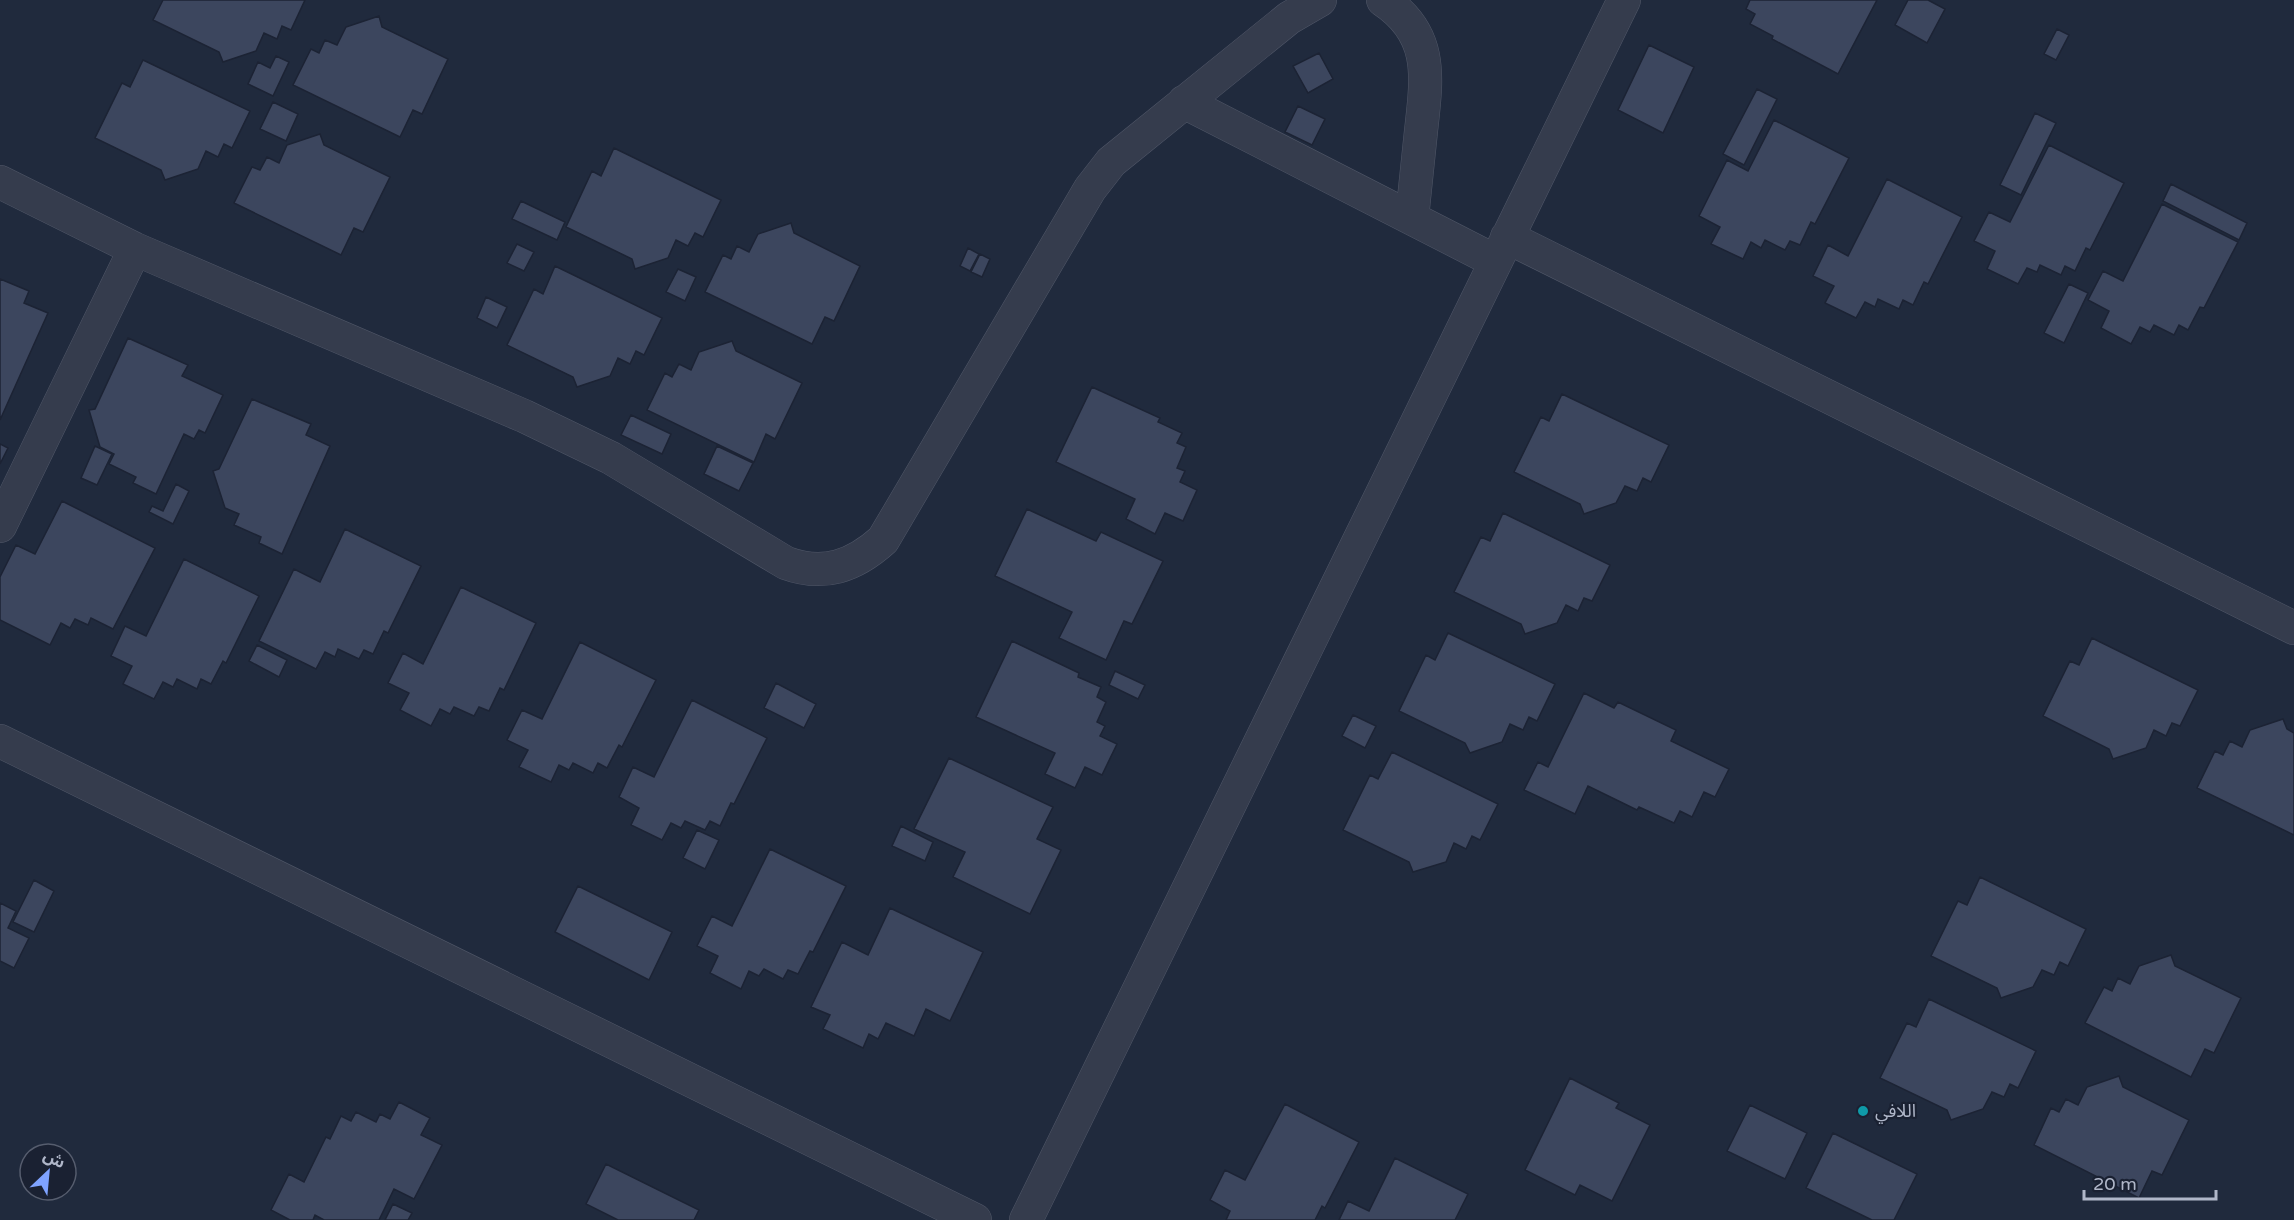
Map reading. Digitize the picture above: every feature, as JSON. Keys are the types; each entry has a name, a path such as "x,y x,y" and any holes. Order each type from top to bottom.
{"street":[{"path":"0,182 135,249 524,416 611,458 786,563 801,568 830,568 844,566 865,556 883,540 1090,189 1111,162 1289,18 1320,0"},
{"path":"1383,0 1404,17 1418,37 1425,61 1426,85 1412,218"},
{"path":"1026,1220 1624,0"},
{"path":"1184,102 1412,218 1501,249 2294,628"},
{"path":"0,526 135,249"},
{"path":"0,741 975,1220"}],"building":[{"path":"163,0 305,0 291,30 282,26 277,39 264,33 256,51 223,62 219,52 153,20"},
{"path":"1750,0 1877,0 1838,74 1772,39 1773,36 1750,24 1755,14 1746,9"},
{"path":"1908,0 1928,0 1945,9 1927,43 1895,25"},
{"path":"379,16 382,27 448,59 422,114 413,110 400,137 293,85 311,49 319,53 325,40 337,45 346,27"},
{"path":"2057,29 2069,35 2056,60 2044,54"},
{"path":"1649,45 1694,67 1663,133 1618,110"},
{"path":"1319,53 1333,79 1308,93 1293,66"},
{"path":"276,56 289,62 273,96 248,84 258,62 270,68"},
{"path":"143,60 250,111 232,148 224,144 218,157 206,151 198,169 165,180 161,170 95,138 122,83 130,87"},
{"path":"1757,89 1777,99 1744,165 1723,154"},
{"path":"273,102 298,114 286,141 260,129"},
{"path":"1298,106 1325,119 1312,145 1285,132"},
{"path":"2035,113 2056,123 2021,195 2000,185"},
{"path":"1774,120 1849,158 1815,224 1811,222 1800,245 1790,241 1785,250 1765,240 1761,248 1751,242 1743,259 1711,244 1720,227 1699,216 1727,160 1748,171"},
{"path":"320,134 324,145 390,177 363,232 354,228 341,255 234,203 252,167 260,170 267,157 279,163 287,145"},
{"path":"2049,145 2124,183 2090,250 2086,248 2075,271 2065,266 2061,275 2040,265 2037,272 2027,268 2018,284 1987,269 1995,251 1974,241 1989,212 2010,222"},
{"path":"614,148 721,200 703,237 695,233 688,246 676,240 668,258 635,269 632,259 566,227 592,171 601,176"},
{"path":"1887,179 1962,217 1928,284 1924,282 1913,305 1903,300 1899,309 1878,299 1875,307 1865,302 1856,318 1825,303 1834,286 1813,276 1828,245 1848,256"},
{"path":"2171,184 2247,223 2239,240 2163,201"},
{"path":"521,201 565,222 557,240 512,219"},
{"path":"2162,204 2238,242 2204,308 2200,307 2188,330 2179,325 2174,335 2154,325 2150,332 2140,327 2131,344 2101,328 2109,311 2088,300 2103,271 2123,281"},
{"path":"791,223 794,233 860,266 834,321 825,317 812,344 705,292 723,255 731,259 737,246 749,252 758,234"},
{"path":"517,244 534,252 524,271 507,263"},
{"path":"968,248 979,254 970,271 960,266"},
{"path":"980,254 990,259 982,277 971,272"},
{"path":"555,266 662,318 644,355 636,351 630,364 618,358 610,376 577,387 573,377 507,345 534,289 543,294"},
{"path":"678,269 696,277 685,301 666,292"},
{"path":"0,279 29,291 24,303 48,313 0,420"},
{"path":"2069,284 2088,293 2064,343 2044,333"},
{"path":"486,297 507,307 497,328 477,318"},
{"path":"128,338 188,365 182,376 223,395 205,433 199,430 194,439 184,434 156,494 133,483 136,477 109,464 114,454 100,447 89,410 95,409"},
{"path":"732,341 736,351 802,383 775,439 766,434 754,462 647,410 665,373 672,377 679,364 691,370 699,352"},
{"path":"1092,387 1160,418 1158,422 1182,433 1177,443 1186,447 1177,468 1185,471 1180,482 1197,490 1183,521 1165,513 1155,534 1126,519 1135,499 1056,462"},
{"path":"1562,394 1669,445 1651,482 1643,478 1637,491 1625,486 1616,503 1584,514 1580,504 1514,472 1541,417 1549,421"},
{"path":"252,399 311,424 306,435 330,446 282,554 259,543 261,537 234,525 239,514 225,508 213,471 219,469"},
{"path":"631,415 671,434 662,454 621,435"},
{"path":"0,444 8,448 0,464"},
{"path":"95,446 112,454 97,485 81,478"},
{"path":"717,446 753,463 739,491 704,474"},
{"path":"176,484 189,491 173,524 149,512 152,506 163,511"},
{"path":"62,501 155,548 113,629 91,618 88,625 75,619 70,628 61,623 50,645 0,620 0,577 16,545 35,554"},
{"path":"1027,509 1096,541 1101,532 1163,561 1132,624 1124,621 1106,660 1059,638 1072,612 995,576"},
{"path":"1503,513 1610,565 1592,601 1584,598 1578,611 1566,605 1557,623 1525,634 1521,624 1454,592 1481,537 1490,541"},
{"path":"345,529 421,566 388,633 384,631 373,654 364,650 359,659 338,649 335,657 325,652 316,669 259,641 294,569 320,582"},
{"path":"184,559 259,596 226,663 223,661 211,684 201,679 197,689 177,679 173,687 163,682 154,699 123,684 132,666 111,656 125,626 146,636"},
{"path":"461,587 536,623 504,690 500,688 489,711 479,707 474,716 454,707 450,714 440,709 431,726 400,710 409,693 388,683 403,653 423,664"},
{"path":"1448,633 1555,684 1537,721 1529,717 1523,730 1510,724 1502,742 1470,753 1465,743 1399,711 1426,655 1435,660"},
{"path":"2092,638 2198,690 2180,726 2172,723 2166,736 2154,730 2146,748 2113,759 2109,749 2043,716 2070,661 2079,665"},
{"path":"1012,641 1079,673 1078,677 1101,687 1097,697 1106,702 1097,722 1105,726 1100,736 1117,744 1102,775 1085,767 1075,788 1045,774 1055,753 976,717"},
{"path":"580,642 656,680 622,747 619,745 607,768 598,763 593,773 573,763 569,770 559,765 551,782 519,767 528,750 507,740 522,710 542,719"},
{"path":"257,645 287,660 279,677 249,661"},
{"path":"1115,671 1145,685 1138,699 1109,685"},
{"path":"776,683 816,704 804,728 764,708"},
{"path":"1584,693 1614,708 1618,702 1676,730 1671,741 1729,769 1715,797 1704,792 1692,817 1680,811 1674,823 1639,807 1637,810 1588,786 1575,814 1524,790 1538,762 1548,767"},
{"path":"692,700 767,738 734,804 731,803 720,826 710,821 705,830 685,821 681,828 671,823 662,840 631,825 639,808 619,797 633,767 654,777"},
{"path":"1353,715 1376,726 1365,748 1342,736"},
{"path":"2283,719 2287,729 2294,733 2294,835 2197,788 2215,751 2223,755 2230,741 2242,747 2250,730"},
{"path":"1392,752 1498,804 1480,840 1472,836 1466,849 1454,843 1446,862 1413,872 1409,862 1343,830 1370,775 1378,779"},
{"path":"949,758 1053,807 1037,839 1061,850 1030,914 953,877 965,852 914,829"},
{"path":"901,826 933,842 925,861 892,846"},
{"path":"697,830 719,840 705,869 683,858"},
{"path":"770,849 846,886 813,952 810,951 798,974 788,970 783,979 764,969 759,976 749,971 741,989 710,973 718,956 697,946 712,916 732,926"},
{"path":"1980,877 2086,929 2068,966 2060,962 2054,975 2042,970 2033,987 2001,998 1997,988 1931,956 1958,901 1967,905"},
{"path":"34,880 54,891 34,932 13,922"},
{"path":"578,886 672,932 649,980 555,932"},
{"path":"0,903 16,911 8,928 29,938 14,968 0,961"},
{"path":"890,908 983,952 950,1021 926,1009 914,1036 886,1023 878,1039 869,1034 863,1048 823,1029 830,1015 811,1007 842,942 868,955"},
{"path":"2171,955 2175,966 2241,998 2214,1053 2205,1049 2191,1077 2085,1023 2104,987 2112,991 2118,978 2130,984 2139,966"},
{"path":"1929,999 2036,1051 2018,1088 2010,1084 2004,1097 1992,1092 1983,1109 1951,1120 1947,1110 1880,1078 1907,1023 1916,1027"},
{"path":"2119,1076 2123,1087 2189,1120 2162,1175 2152,1171 2139,1198 2034,1145 2051,1108 2059,1112 2066,1099 2078,1105 2087,1087"},
{"path":"1570,1078 1619,1103 1616,1108 1650,1125 1612,1201 1580,1185 1575,1195 1525,1170"},
{"path":"399,1102 430,1118 421,1135 442,1145 414,1199 394,1189 379,1220 324,1220 315,1215 313,1220 290,1220 271,1210 289,1174 304,1182 326,1137 330,1139 341,1116 351,1121 356,1112 376,1122 380,1114 390,1119"},
{"path":"1285,1104 1359,1142 1325,1208 1322,1206 1315,1220 1226,1220 1230,1211 1210,1200 1225,1170 1245,1180"},
{"path":"1750,1105 1807,1133 1785,1179 1727,1151"},
{"path":"1833,1133 1917,1174 1894,1220 1872,1220 1806,1188"},
{"path":"1395,1158 1468,1194 1455,1220 1339,1220 1348,1201 1369,1211"},
{"path":"606,1164 699,1210 694,1220 618,1220 586,1204"},
{"path":"393,1204 412,1213 408,1220 385,1220"}],"place":[{"name":"اللافي","path":"1863,1111"}]}
